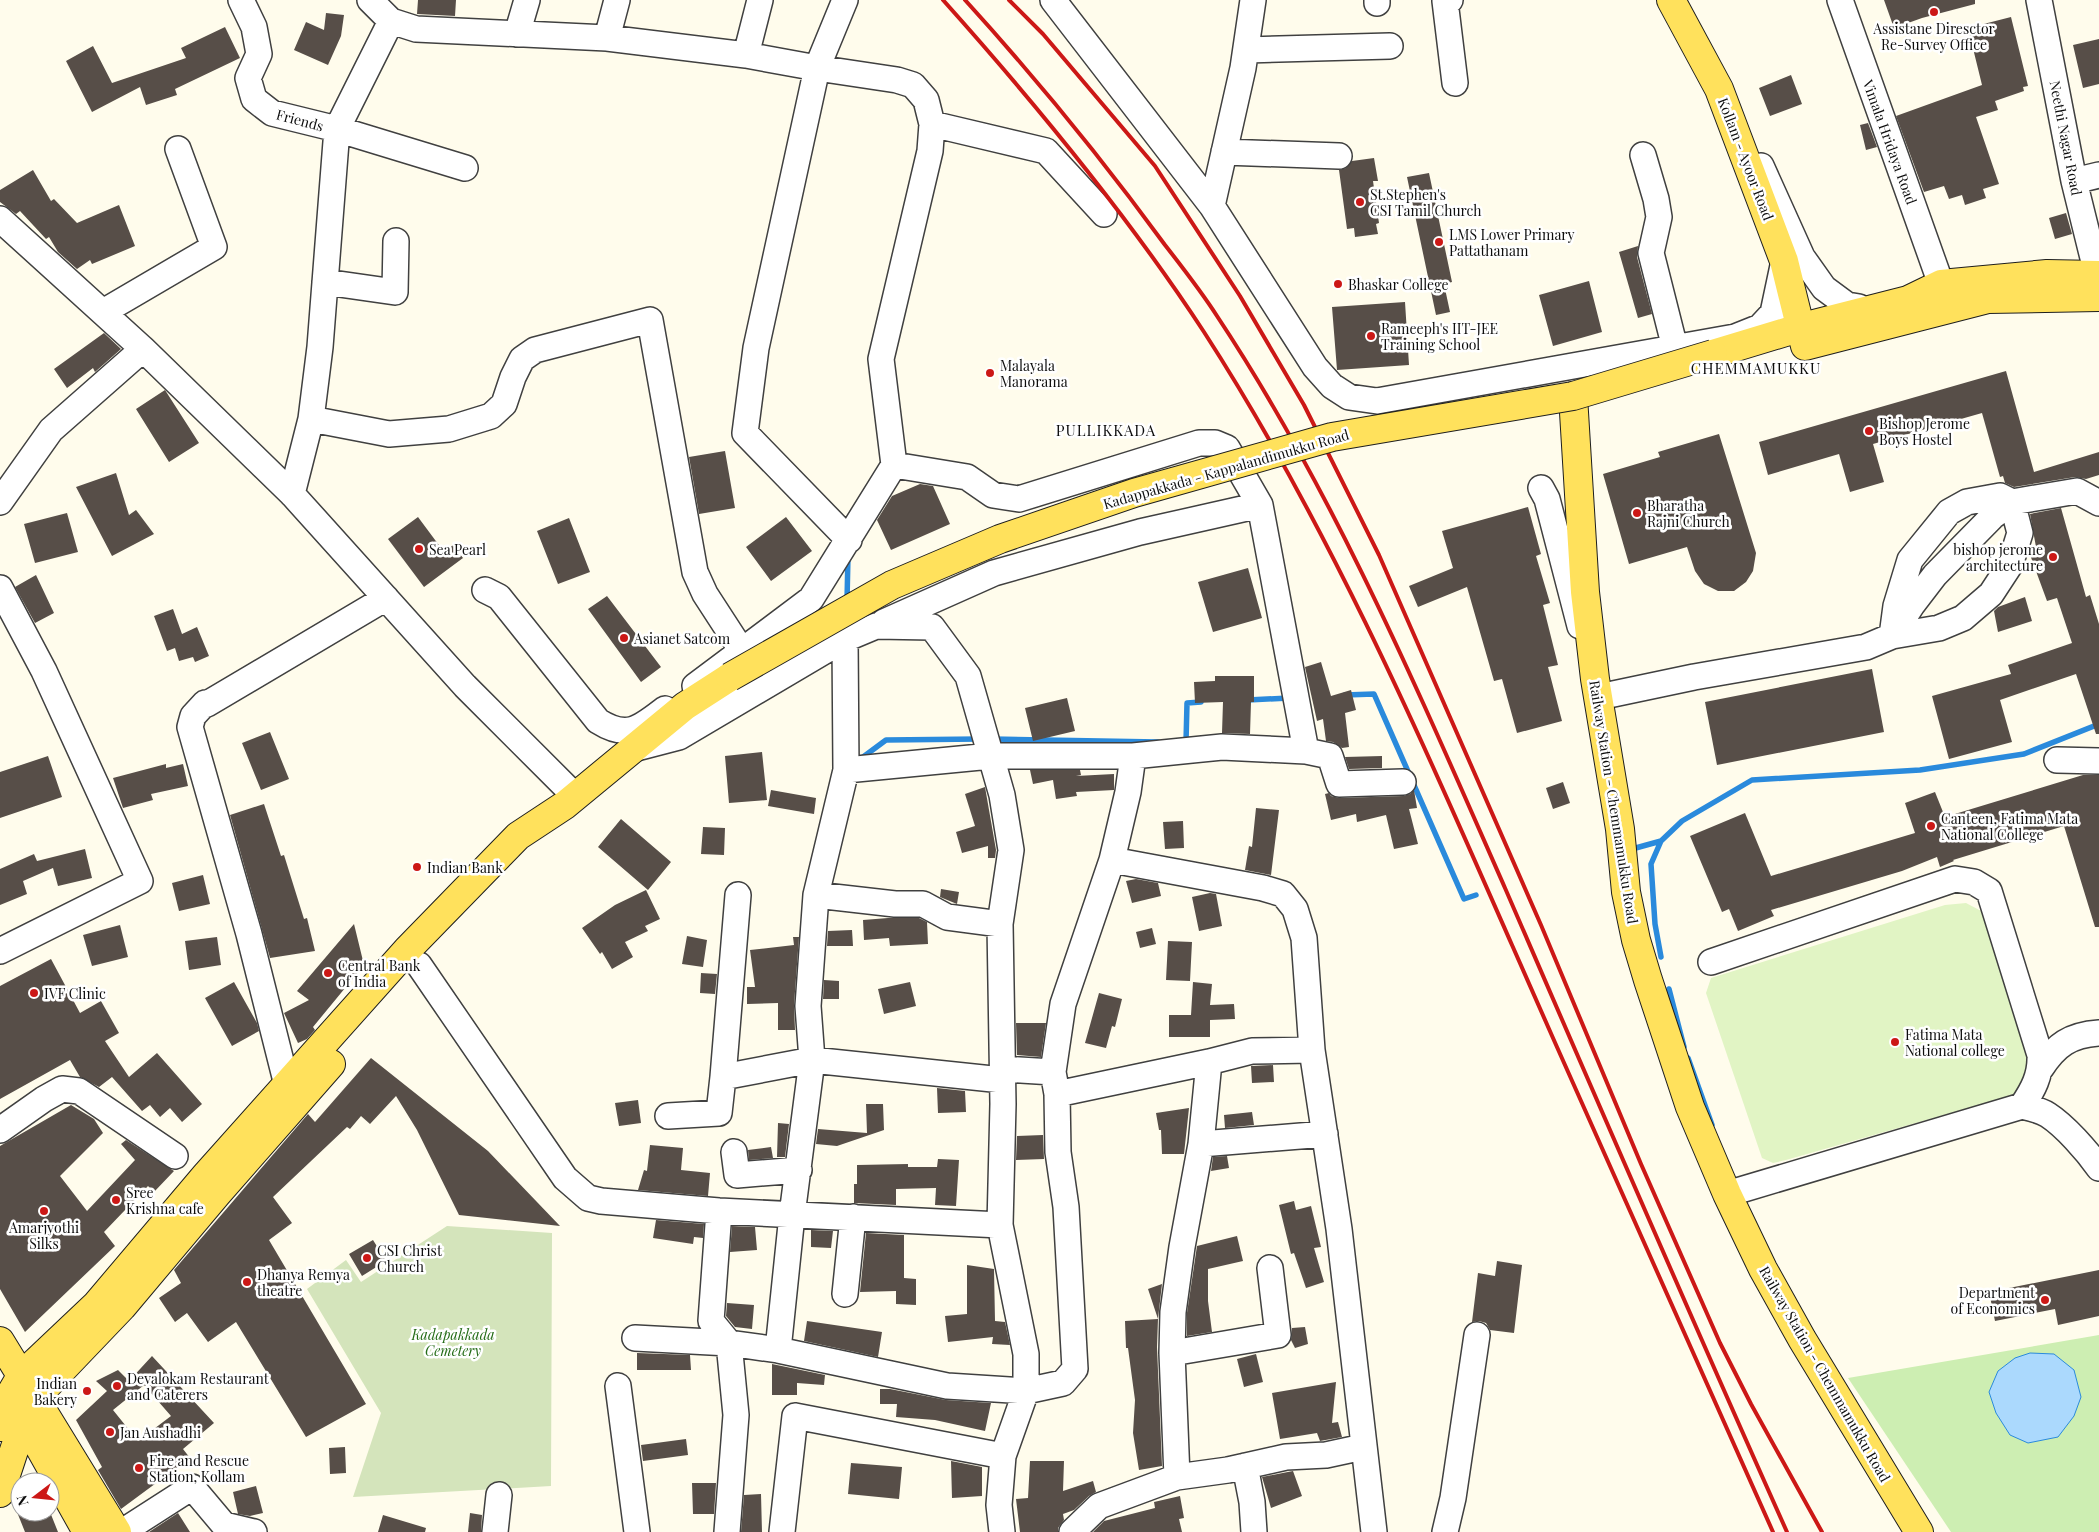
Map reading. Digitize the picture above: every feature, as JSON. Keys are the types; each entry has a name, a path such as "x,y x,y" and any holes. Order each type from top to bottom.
{"main road":[{"name":"Kollam - Ayoor Road","path":"1671,0 1720,89 1784,260 1803,337"},
{"name":"Kadappakkada - Kappalandimukku Road","path":"1803,337 1864,311 1908,300 1941,284 2047,274 2098,282"},
{"name":"Kadappakkada - Kappalandimukku Road","path":"15,1399 122,1307 217,1194 419,965 531,848 570,801 624,746 730,677 892,585 1000,539 1134,493 1332,437 1573,396 1713,354 1988,299 2098,282"},
{"name":"Railway Station - Chemmamukku Road","path":"1573,396 1585,592 1597,688 1620,829 1626,892 1636,940 1671,1054 1690,1107 1727,1194 1763,1269 1802,1339 1919,1532"},
{"name":"Kadappakkada - Kappalandimukku Road","path":"15,1399 206,1174 407,950 518,836 570,801"},
{"path":"0,1341 15,1399 87,1532"},
{"path":"0,1493 15,1399"},
{"path":"15,1399 117,1532"}],"street":[{"name":"Friends","path":"241,0 254,27 259,54 248,78 254,99 272,113 465,168"},
{"path":"370,0 391,21 416,29 607,38 746,55 897,80 913,85 926,100 932,124 930,151 881,359 894,465 812,599 642,726 627,732 624,746"},
{"path":"517,34 527,0"},
{"path":"607,38 617,0"},
{"path":"746,55 760,0"},
{"path":"845,0 817,68 756,348 746,433 849,540"},
{"path":"1052,0 1212,206 1315,368 1332,386 1349,397 1377,401 1735,337 1760,327 1772,313 1784,260"},
{"path":"1212,206 1246,50 1253,0"},
{"path":"1450,0 1446,1 1456,83"},
{"name":"Vimala Hridaya Road","path":"1840,0 1941,284"},
{"name":"Neethi Nagar Road","path":"2039,0 2074,181 2098,282"},
{"path":"292,494 311,419 320,347 337,130 391,21"},
{"path":"1246,50 1390,46"},
{"path":"1720,89 1753,149 1802,257 1824,288 1847,305 1860,307 1864,311"},
{"path":"932,124 1046,151 1104,214"},
{"path":"103,312 214,247 178,149"},
{"path":"1224,152 1340,156"},
{"path":"1643,155 1656,199 1659,217 1651,254 1675,348"},
{"path":"2074,181 2099,175"},
{"path":"0,218 143,349 292,494 570,801"},
{"path":"325,282 395,292 396,241"},
{"path":"311,419 389,434 449,429 491,416 504,404 513,377 522,360 535,350 650,320 695,572 705,594 742,651"},
{"path":"0,502 51,430 143,349"},
{"path":"894,465 967,477 993,496 1019,499 1199,443 1216,443 1227,448 1260,505 1306,751"},
{"path":"1541,488 1547,499 1597,688 1694,677 1866,647 1892,636 1939,628 1963,618 1991,594 2010,565 2020,533 2012,502 2000,496 1967,502 1949,512 1910,560 1896,606 1892,636"},
{"path":"1892,636 1912,605 1935,575 1994,516 2012,502 2077,491 2099,503"},
{"path":"624,746 679,736 845,639 994,573 1140,532 1260,505"},
{"path":"0,588 44,671 140,881 0,951"},
{"path":"485,590 499,597 598,721 610,729 624,746"},
{"path":"287,1085 249,934 190,727 193,716 205,703 216,699 386,598"},
{"path":"876,626 932,627 968,676 1002,795 1011,850 1000,924 1002,1075 1000,1225 1026,1354 1026,1392 1003,1456 999,1505 1002,1532"},
{"path":"778,1350 792,1215 812,1060 808,1006 816,895 846,770 845,639"},
{"path":"846,770 990,756 1132,756 1222,747 1306,751 1330,756 1339,784 1403,782"},
{"path":"635,1338 729,1344 778,1350 948,1386 1026,1392 1062,1383 1075,1369 1066,1207 1058,1152 1055,1083 1063,1004 1112,860 1128,792 1132,756"},
{"path":"2057,760 2099,761"},
{"path":"1112,860 1263,888 1283,894 1295,909 1304,938 1312,1050 1339,1228 1374,1532"},
{"path":"1712,962 1955,878 1974,882 1989,891 2040,1055 2041,1068"},
{"path":"668,1116 720,1113 738,894"},
{"path":"816,895 895,904 923,904 947,917 1000,924"},
{"path":"419,965 565,1178 588,1198 719,1211 1000,1225"},
{"path":"2022,1106 2032,1092 2041,1068 2051,1052 2060,1044 2074,1038 2099,1033"},
{"path":"723,1077 812,1060 1002,1075 1055,1083 1209,1062 1252,1051 1312,1050"},
{"path":"1177,1477 1172,1353 1173,1312 1201,1144 1209,1062"},
{"path":"0,1130 44,1099 62,1089 79,1091 175,1156"},
{"path":"1727,1194 2022,1106 2047,1114 2087,1152 2099,1168"},
{"path":"2063,1129 2099,1138"},
{"path":"1201,1144 1325,1134"},
{"path":"734,1152 737,1175 799,1170"},
{"path":"719,1211 711,1321 729,1344 736,1415 727,1532"},
{"path":"845,1294 853,1217"},
{"path":"1172,1353 1278,1335 1270,1268"},
{"path":"1445,1532 1453,1498 1477,1335"},
{"path":"618,1386 637,1532"},
{"path":"782,1532 795,1416 1003,1456"},
{"path":"1072,1532 1099,1506 1177,1477 1286,1457 1326,1455 1363,1447"},
{"path":"1245,1466 1252,1502 1254,1532"},
{"path":"122,1532 192,1487 224,1525 254,1532"},
{"path":"494,1532 499,1495"}],"green space":[{"path":"1966,903 1985,913 2030,1060 2021,1093 1786,1160 1773,1163 1762,1158 1706,993 1711,978 1945,905"},
{"name":"Kadapakkada Cemetery","path":"447,1226 552,1233 551,1486 353,1497 381,1413 307,1289 346,1260 361,1282"},
{"path":"2099,1335 2099,1532 1951,1532 1848,1378"}],"water":[{"path":"2030,1353 2054,1354 2074,1370 2081,1397 2074,1416 2058,1437 2028,1443 2010,1435 1996,1413 1989,1392 1998,1371 2015,1358"}],"building":[{"path":"418,0 456,0 455,16 417,14"},
{"path":"1884,0 1975,0 1975,4 1922,18 1894,28"},
{"path":"326,13 344,15 341,36 328,65 294,50 306,22 324,30"},
{"path":"2011,17 2028,86 2023,87 2024,91 1995,101 1998,110 1976,117 1999,184 1983,189 1986,198 1965,205 1962,195 1949,199 1944,186 1924,192 1896,116 1982,85 1968,28"},
{"path":"225,27 240,58 175,89 177,95 146,105 140,87 92,112 66,61 93,46 112,83 186,58 181,48"},
{"path":"2099,39 2099,84 2083,88 2073,45"},
{"path":"1791,75 1802,104 1770,116 1759,88"},
{"path":"1868,123 1877,147 1866,150 1860,125"},
{"name":"St.Stephen's CSI Tamil Church","path":"1374,158 1378,181 1373,181 1379,223 1376,224 1378,234 1355,237 1354,228 1347,229 1339,170 1346,168 1352,161"},
{"path":"33,170 51,201 54,199 77,223 119,205 135,246 92,264 90,260 77,269 58,252 49,237 46,239 20,211 16,214 0,202 0,190"},
{"name":"LMS Lower Primary Pattathanam","path":"1429,173 1452,282 1444,284 1450,312 1436,315 1407,177"},
{"path":"2066,213 2072,234 2055,239 2049,218"},
{"path":"1638,246 1637,257 1652,314 1638,318 1619,252"},
{"path":"1589,281 1602,332 1553,346 1539,295"},
{"name":"Rameeph's IIT-JEE Training School","path":"1405,302 1409,365 1337,370 1332,307"},
{"path":"104,333 121,349 95,372 93,368 67,388 54,369"},
{"path":"2006,371 2034,472 2099,452 2099,475 2086,479 2075,477 2014,487 2005,483 2003,476 2000,477 1982,413 1873,444 1884,482 1850,492 1839,454 1768,475 1759,442"},
{"path":"165,390 199,443 169,462 136,409"},
{"path":"1719,434 1756,553 1753,571 1746,582 1734,591 1718,591 1704,584 1695,571 1687,547 1629,564 1603,474 1660,457 1658,452"},
{"path":"725,451 735,508 699,514 689,457"},
{"path":"116,473 129,515 136,510 154,534 112,556 76,487"},
{"path":"920,484 933,486 950,524 891,550 877,520 892,496"},
{"path":"1528,507 1541,554 1536,556 1550,603 1543,605 1558,665 1548,667 1562,721 1517,733 1502,679 1494,681 1467,587 1418,607 1409,586 1453,568 1442,531"},
{"path":"2061,508 2086,597 2090,595 2099,624 2099,734 2096,734 2076,674 2000,700 2012,742 1949,759 1932,696 2011,674 2008,665 2072,643 2057,598 2047,601 2029,552 2036,547 2030,514"},
{"path":"67,513 78,552 35,563 24,524"},
{"name":"Sea Pearl","path":"418,517 444,552 453,545 463,558 424,587 388,539"},
{"path":"786,517 812,551 771,581 746,547"},
{"path":"569,518 590,572 558,584 537,531"},
{"path":"1248,568 1262,618 1213,632 1198,582"},
{"path":"36,575 54,613 35,623 15,587"},
{"name":"Asianet Satcom","path":"607,596 661,667 641,682 588,609"},
{"name":"bishop jerome architecture","path":"2025,597 2032,621 1998,632 1994,611 1998,607"},
{"path":"173,609 182,634 197,627 209,656 195,662 193,657 179,661 175,648 167,651 154,616"},
{"path":"1321,662 1331,696 1351,690 1356,710 1345,713 1349,747 1342,748 1333,742 1326,741 1323,719 1317,721 1305,667"},
{"path":"1872,669 1884,732 1717,765 1705,702"},
{"path":"1215,676 1254,676 1254,702 1251,702 1250,734 1222,733 1223,702 1195,703 1194,682 1215,681"},
{"path":"1067,698 1075,731 1033,741 1025,708"},
{"path":"270,732 289,779 261,790 242,743"},
{"path":"762,752 767,800 729,803 725,756"},
{"path":"48,756 62,797 0,818 0,772"},
{"path":"1382,756 1382,768 1349,769 1345,757"},
{"path":"166,764 166,768 183,764 188,786 151,794 153,800 123,808 113,778"},
{"path":"1030,770 1080,770 1081,775 1076,776 1114,774 1114,790 1076,792 1077,796 1056,799 1053,780 1033,784"},
{"path":"2083,775 2099,775 2099,927 2095,927 2064,826 1953,860 1940,867 1937,857 1902,871 1771,910 1774,916 1738,931 1729,909 1722,912 1690,836 1745,813 1771,876 1915,833 1905,803 1935,792 1945,817"},
{"path":"1563,782 1570,803 1553,809 1546,788"},
{"path":"985,787 996,850 995,858 988,858 988,846 962,853 956,832 975,826 965,794"},
{"path":"771,790 816,798 814,814 768,806"},
{"path":"1414,790 1417,808 1409,809 1418,844 1394,849 1386,815 1357,822 1356,814 1331,820 1325,794 1329,793 1331,796 1339,798 1403,796 1410,794"},
{"path":"264,804 281,856 284,855 304,919 307,918 315,951 270,958 230,815"},
{"path":"1256,808 1279,810 1271,875 1245,870 1249,846 1252,847"},
{"path":"621,819 671,862 648,890 598,847"},
{"path":"1183,821 1184,848 1165,849 1163,822"},
{"path":"703,827 725,828 724,855 701,854"},
{"path":"85,849 92,878 58,886 53,868 23,881 27,894 0,905 0,869 34,854 37,861"},
{"path":"203,875 210,904 179,911 172,883"},
{"path":"1136,879 1158,883 1161,896 1132,903 1126,881"},
{"path":"941,889 959,892 957,904 940,897"},
{"path":"646,890 660,919 645,926 648,931 625,942 633,957 612,969 602,952 600,954 582,928 615,905"},
{"path":"1210,893 1216,894 1222,926 1199,931 1192,897"},
{"path":"919,918 927,922 928,944 890,946 889,938 864,940 863,920"},
{"path":"354,924 364,965 313,1027 315,1030 307,1039 298,1043 284,1013 309,1000 297,991"},
{"path":"120,925 128,957 92,966 83,935"},
{"path":"1152,928 1156,944 1140,948 1136,932"},
{"path":"852,930 853,946 827,946 828,931"},
{"path":"687,936 707,940 703,967 682,964"},
{"path":"217,937 221,965 189,970 185,941"},
{"path":"793,937 799,937 794,1005 795,1030 778,1030 778,1003 747,1004 747,987 755,987 750,950 794,945"},
{"path":"1168,941 1192,942 1190,981 1166,980"},
{"path":"51,959 80,1013 101,1001 119,1033 105,1041 129,1077 157,1053 202,1104 182,1122 170,1108 160,1117 150,1105 142,1111 112,1077 99,1087 80,1077 70,1060 0,1099 0,986"},
{"path":"701,973 717,974 715,994 700,993"},
{"path":"824,980 839,981 839,999 823,999"},
{"path":"234,982 257,1023 259,1031 232,1046 205,998"},
{"path":"910,982 916,1006 884,1014 878,989"},
{"path":"1193,982 1212,984 1210,1005 1234,1004 1235,1019 1210,1020 1210,1037 1169,1037 1169,1015 1191,1015"},
{"path":"1099,993 1122,999 1115,1027 1112,1026 1106,1048 1085,1043"},
{"path":"1016,1023 1046,1023 1041,1057 1017,1055"},
{"path":"371,1058 488,1151 560,1226 459,1215 417,1130 396,1096 370,1124 361,1116 350,1129 347,1127 273,1197 292,1223 269,1240 366,1404 306,1437 236,1322 208,1342 187,1313 175,1322 159,1298 181,1283 174,1270 308,1114 315,1122"},
{"path":"1273,1065 1274,1082 1252,1083 1251,1066"},
{"path":"937,1088 965,1091 966,1112 938,1113"},
{"path":"638,1100 641,1123 619,1126 615,1103"},
{"path":"866,1104 883,1104 884,1130 837,1146 816,1144 818,1129 867,1133"},
{"name":"Amarjyothi Silks","path":"71,1105 94,1119 103,1133 60,1176 87,1211 135,1160 121,1144 126,1140 174,1171 154,1192 148,1186 104,1232 115,1246 25,1332 0,1289 0,1146"},
{"path":"1189,1108 1184,1154 1162,1154 1161,1130 1159,1130 1156,1113"},
{"path":"1252,1112 1254,1125 1225,1128 1224,1115"},
{"path":"778,1123 789,1124 785,1157 777,1157"},
{"path":"1043,1135 1044,1159 1016,1160 1017,1136"},
{"path":"650,1145 683,1148 681,1170 710,1173 708,1196 638,1190 644,1170 647,1171"},
{"path":"771,1147 773,1158 749,1160 748,1150"},
{"path":"1227,1156 1229,1168 1211,1171 1213,1157"},
{"path":"938,1159 959,1160 956,1206 935,1205 936,1188 896,1189 896,1205 854,1203 857,1165 908,1164 908,1167 937,1167"},
{"path":"1294,1201 1296,1210 1311,1206 1321,1247 1314,1248 1324,1282 1306,1288 1294,1253 1291,1254 1279,1205"},
{"path":"656,1220 704,1224 703,1238 694,1237 693,1244 653,1238"},
{"path":"732,1226 755,1227 757,1250 730,1252"},
{"path":"811,1230 833,1231 831,1248 811,1247"},
{"path":"866,1233 904,1235 904,1278 916,1279 916,1305 896,1304 896,1291 860,1292"},
{"path":"1237,1236 1243,1261 1208,1269 1208,1301 1212,1332 1187,1336 1187,1313 1197,1246"},
{"name":"CSI Christ Church","path":"373,1240 386,1261 362,1276 349,1254"},
{"path":"1497,1261 1522,1265 1514,1333 1490,1330 1486,1323 1472,1322 1478,1273 1495,1276"},
{"path":"967,1265 994,1269 995,1321 1005,1322 1010,1345 992,1344 993,1337 948,1342 945,1316 967,1314"},
{"name":"Department of Economics","path":"2099,1270 2099,1316 2058,1325 2055,1309 1995,1321 1989,1292"},
{"path":"1162,1284 1159,1310 1158,1319 1148,1289"},
{"path":"727,1303 754,1305 752,1329 735,1327 726,1316"},
{"path":"1158,1319 1157,1347 1162,1466 1139,1470 1133,1433 1135,1400 1128,1348 1126,1348 1125,1321"},
{"path":"807,1321 882,1332 878,1357 804,1341"},
{"path":"1305,1327 1308,1344 1295,1348 1291,1340 1292,1328"},
{"path":"637,1353 690,1355 691,1370 637,1370"},
{"path":"1256,1354 1263,1382 1244,1387 1237,1359"},
{"path":"152,1356 214,1423 183,1449 190,1458 121,1509 98,1470 102,1467 76,1420 107,1391 96,1381 118,1370 129,1381","holes":["144,1385 171,1416 138,1441 113,1410"]},
{"path":"772,1364 825,1375 824,1385 797,1383 797,1395 772,1395"},
{"path":"1336,1382 1332,1423 1338,1422 1342,1437 1320,1441 1317,1433 1280,1439 1272,1393"},
{"path":"880,1389 890,1389 946,1400 991,1403 985,1431 935,1420 896,1417 897,1404 880,1404"},
{"path":"686,1439 688,1455 643,1461 641,1445"},
{"path":"345,1447 346,1473 330,1474 329,1448"},
{"path":"951,1461 982,1467 982,1496 952,1498"},
{"path":"1030,1461 1064,1461 1063,1491 1093,1481 1096,1492 1074,1510 1063,1514 1064,1520 1058,1528 1058,1532 1020,1532 1016,1499 1028,1498"},
{"path":"851,1463 902,1467 899,1499 848,1494"},
{"path":"1293,1471 1302,1496 1271,1508 1262,1477"},
{"path":"692,1483 716,1483 714,1514 693,1514"},
{"path":"256,1486 263,1513 250,1516 238,1514 233,1492"},
{"path":"761,1494 762,1532 741,1532 744,1495"},
{"path":"1180,1496 1184,1518 1179,1519 1182,1532 1093,1532 1104,1521 1155,1508 1154,1502"},
{"path":"178,1513 190,1532 149,1532"},
{"path":"470,1513 482,1515 481,1532 468,1532"},
{"path":"383,1515 426,1528 425,1532 378,1532"},
{"path":"21,1522 54,1522 58,1532 25,1532"}],"waterway":[{"path":"847,601 848,555"},
{"path":"1345,695 1374,694 1464,899 1476,895"},
{"path":"1248,700 1289,698"},
{"path":"1184,742 1186,742 1187,703 1201,702"},
{"path":"1661,957 1655,924 1651,864 1661,841 1682,821 1752,780 1920,770 2024,754 2099,724"},
{"path":"859,760 886,740 980,739"},
{"path":"992,739 1158,742"},
{"path":"1632,849 1661,841"},
{"path":"1669,989 1684,1047"},
{"path":"1688,1058 1712,1125"}],"railway":[{"path":"943,0 1080,161 1144,245 1204,332 1292,479 1332,555 1407,710 1773,1532"},
{"path":"965,0 1068,120 1118,182 1192,280 1260,384 1300,453 1373,596 1440,741 1787,1532"},
{"path":"1009,0 1043,34 1155,166 1240,296 1304,405 1379,555 1541,925 1641,1164 1720,1343 1751,1404 1822,1532"}],"place":[{"name":"Assistane Diresctor Re-Survey Office","path":"1934,12"},
{"name":"St.Stephen's CSI Tamil Church","path":"1360,202"},
{"name":"LMS Lower Primary Pattathanam","path":"1439,242"},
{"name":"Bhaskar College","path":"1338,284"},
{"name":"Rameeph's IIT-JEE Training School","path":"1371,336"},
{"name":"Malayala Manorama","path":"990,373"},
{"name":"Bishop Jerome Boys Hostel","path":"1869,431"},
{"name":"Bharatha Rajni Church","path":"1637,513"},
{"name":"Sea Pearl","path":"419,549"},
{"name":"bishop jerome architecture","path":"2053,557"},
{"name":"Asianet Satcom","path":"624,638"},
{"name":"Canteen, Fatima Mata National College","path":"1931,826"},
{"name":"Indian Bank","path":"417,867"},
{"name":"Central Bank of India","path":"328,973"},
{"name":"IVF Clinic","path":"34,993"},
{"name":"Fatima Mata National college","path":"1895,1042"},
{"name":"Sree Krishna cafe","path":"116,1200"},
{"name":"Amarjyothi Silks","path":"44,1211"},
{"name":"CSI Christ Church","path":"367,1258"},
{"name":"Dhanya Remya theatre","path":"247,1282"},
{"name":"Department of Economics","path":"2045,1300"},
{"name":"Devalokam Restaurant and Caterers","path":"117,1386"},
{"name":"Indian Bakery","path":"87,1391"},
{"name":"Jan Aushadhi","path":"110,1432"},
{"name":"Fire and Rescue Station, Kollam","path":"139,1468"}],"district":[{"name":"CHEMMAMUKKU","path":"1756,368"},
{"name":"PULLIKKADA","path":"1106,430"}]}
